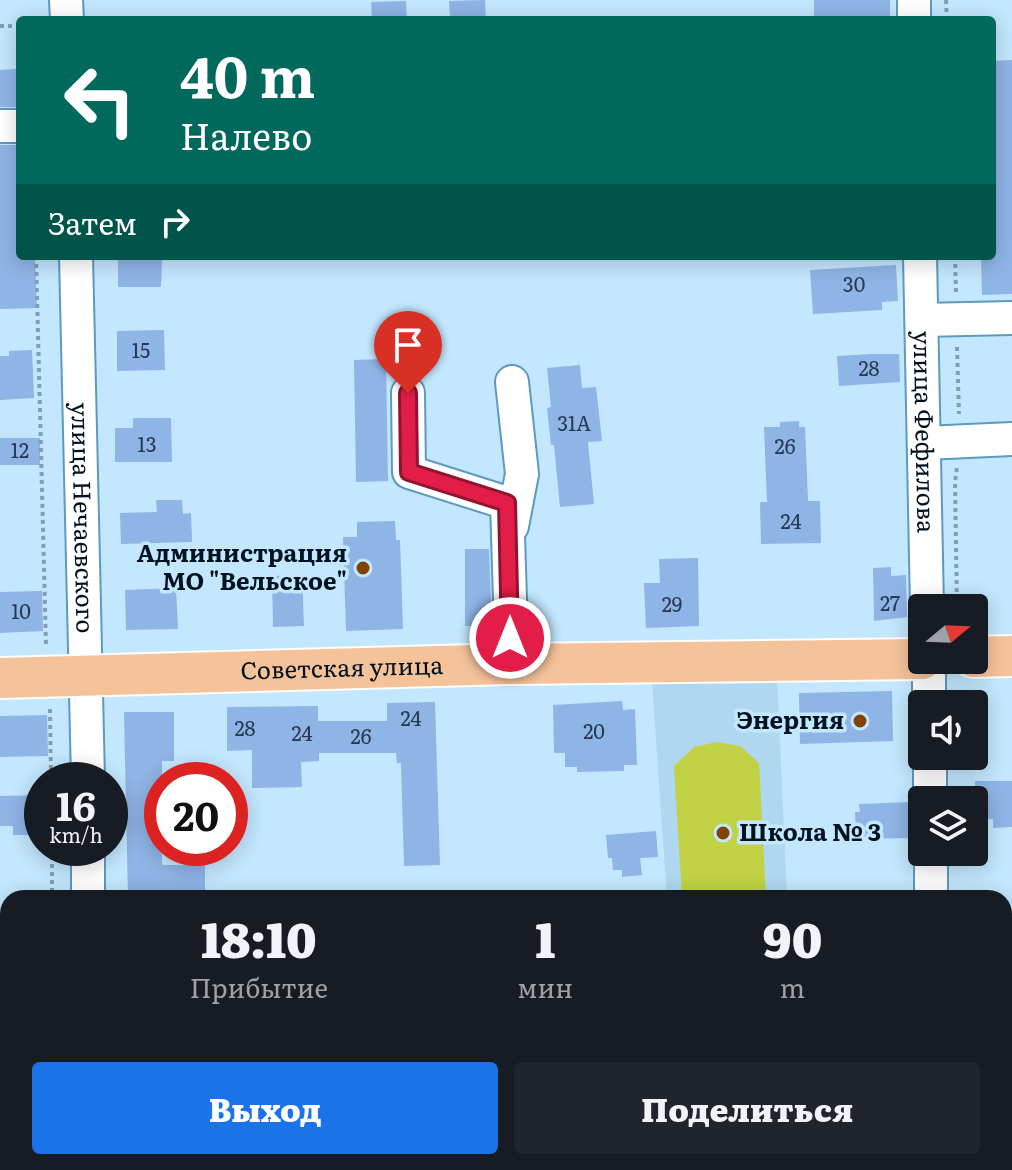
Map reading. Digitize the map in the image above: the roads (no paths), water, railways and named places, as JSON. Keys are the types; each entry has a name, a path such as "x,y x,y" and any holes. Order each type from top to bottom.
{"main road":[{"path":"988,657 1012,656"},
{"name":"Советская улица","path":"0,678 512,664 908,659"}],"street":[{"name":"улица Нечаевского","path":"76,260 88,762"},
{"name":"улица Фефилова","path":"920,260 927,594"},
{"path":"922,320 1012,318"},
{"path":"509,540 522,474 512,382"},
{"path":"408,393 409,472 507,503 512,664"},
{"path":"925,443 1012,439"},
{"path":"88,866 88,890"},
{"path":"931,866 931,890"}],"place":[{"name":"Администрация МО \"Вельское\"","path":"363,568"},
{"name":"Энергия","path":"860,721"},
{"name":"Школа № 3","path":"723,833"}]}
